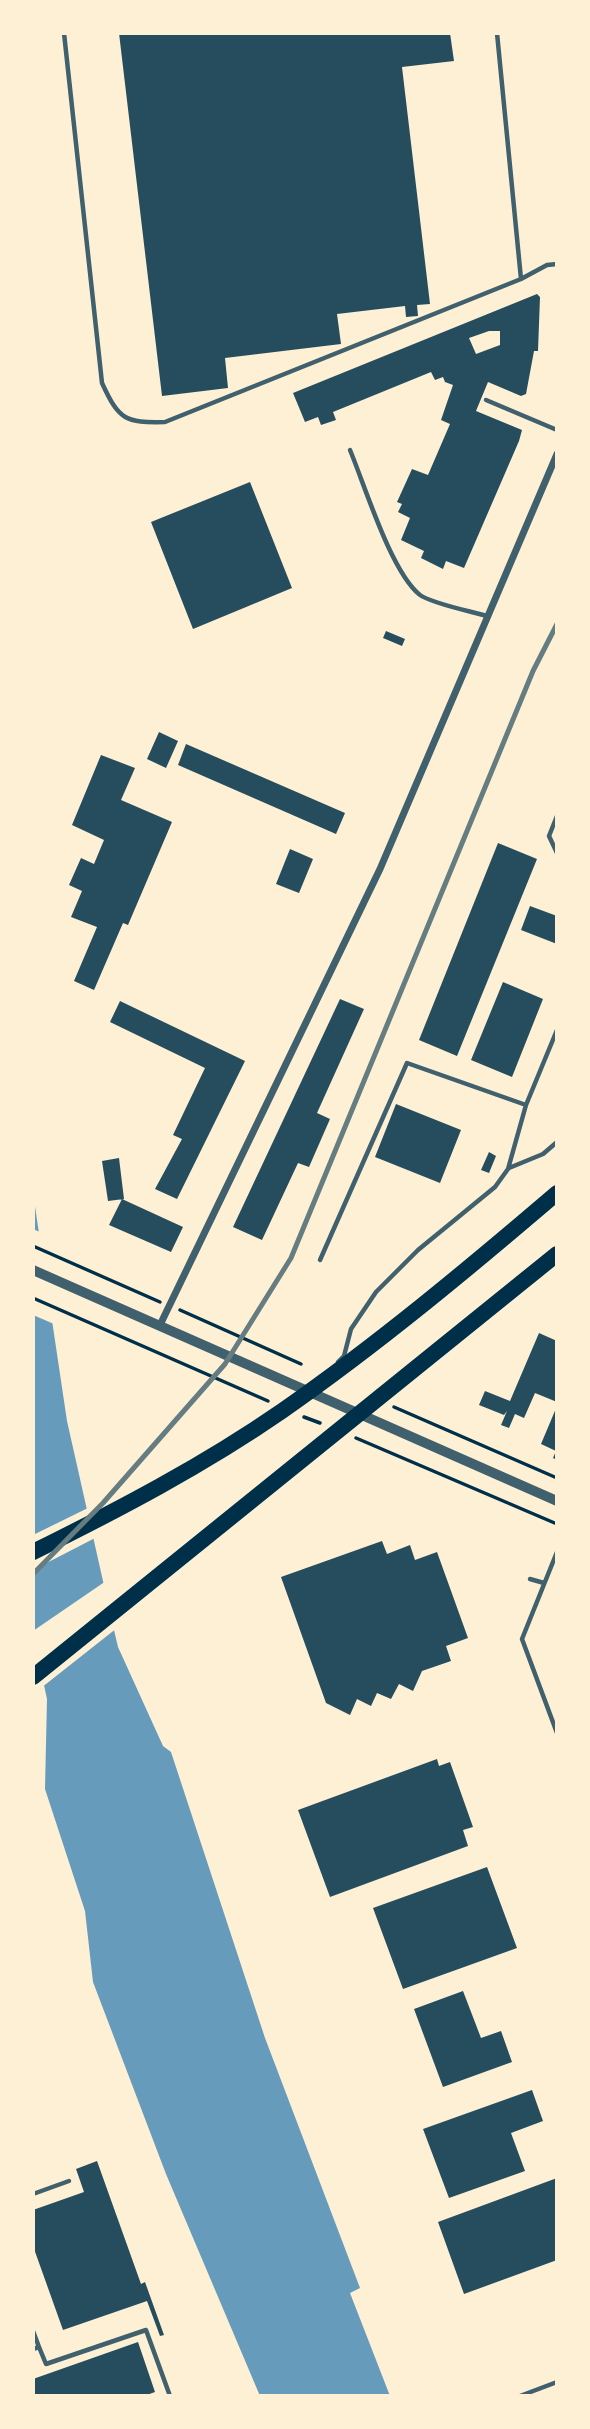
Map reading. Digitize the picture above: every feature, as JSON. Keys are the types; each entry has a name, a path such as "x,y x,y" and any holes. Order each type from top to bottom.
{"highway":[{"path":"33,1552 202,1462 282,1411 388,1331 557,1194"},
{"path":"33,1677 557,1254"}],"street":[{"path":"160,1325 380,869 557,454"},
{"path":"33,1270 557,1501"}],"lane":[{"path":"64,33 102,383 114,410 133,423 165,422 521,279 547,265 557,264"},
{"path":"497,33 521,279"},
{"path":"486,400 557,429"},
{"path":"350,450 392,555 421,596 488,616"},
{"path":"557,816 549,836 557,853"},
{"path":"305,1389 344,1356 351,1329 376,1292 418,1250 495,1187 508,1169 526,1105 557,1030"},
{"path":"320,1260 407,1063 526,1105"},
{"path":"508,1169 543,1154 557,1142"},
{"path":"557,1552 522,1639 557,1733"},
{"path":"530,1579 544,1583"},
{"path":"33,2194 69,2181"},
{"path":"33,2331 36,2348 46,2364 146,2330 170,2396"},
{"path":"520,2396 557,2382"}],"path":[{"path":"33,1247 90,1271"},
{"path":"33,1298 278,1406"},
{"path":"224,1330 301,1364"},
{"path":"394,1407 557,1478"},
{"path":"303,1416 327,1426"},
{"path":"352,1436 557,1524"}],"water":[{"path":"33,1193 67,1421 118,1647 163,1746 171,1752 265,2038 360,2288 350,2293 390,2396 260,2396 166,2174 93,1982 85,1911 45,1789 47,1699 33,1634"}],"pier":[{"path":"33,1229 42,1233 54,1324 33,1315"},
{"path":"90,1507 97,1537 33,1570 33,1535"},
{"path":"106,1581 117,1628 41,1688 33,1651 33,1631"}],"building":[{"path":"119,33 450,33 454,61 402,67 430,304 417,305 418,316 406,317 405,306 337,314 341,344 225,358 228,388 162,396"},
{"path":"537,294 540,297 538,351 534,351 526,394 521,396 488,382 476,411 522,430 464,568 446,561 443,569 421,558 424,551 401,540 410,518 398,512 402,504 397,502 412,469 428,475 450,424 441,420 453,385 445,382 443,377 435,380 431,372 333,412 336,420 321,425 318,417 305,422 293,393","holes":["489,331 500,331 500,345 476,354 469,338"]},
{"path":"250,482 292,588 193,629 151,522"},
{"path":"386,631 405,639 402,646 383,638"},
{"path":"159,732 178,741 166,768 147,759"},
{"path":"186,744 345,813 336,834 178,765"},
{"path":"101,755 135,768 121,800 172,822 128,925 123,923 94,990 74,981 97,927 71,917 82,891 69,885 81,858 94,864 104,840 72,825"},
{"path":"498,843 537,859 457,1056 419,1040"},
{"path":"290,849 313,859 299,893 276,884"},
{"path":"530,906 557,916 557,944 521,930"},
{"path":"503,982 543,999 512,1077 471,1060"},
{"path":"340,999 364,1009 317,1113 330,1119 309,1167 298,1163 262,1240 233,1227"},
{"path":"120,1001 245,1061 177,1199 155,1189 182,1139 173,1135 205,1068 110,1022"},
{"path":"396,1104 461,1130 440,1183 375,1157"},
{"path":"489,1152 496,1156 489,1173 481,1170"},
{"path":"119,1158 124,1199 108,1201 102,1161"},
{"path":"122,1199 183,1227 171,1252 109,1225"},
{"path":"539,1333 557,1341 557,1402 535,1393 524,1418 515,1414 509,1428 501,1425 507,1411 504,1415 479,1405 485,1391 510,1401"},
{"path":"557,1406 557,1460 553,1458 556,1451 541,1444"},
{"path":"382,1541 387,1554 410,1545 415,1560 437,1552 468,1638 446,1646 451,1661 422,1671 413,1691 399,1684 391,1699 377,1693 371,1706 357,1699 350,1715 326,1703 281,1577"},
{"path":"437,1759 439,1766 450,1762 473,1827 463,1830 468,1846 330,1897 298,1810"},
{"path":"487,1867 517,1948 403,1989 373,1908"},
{"path":"463,1991 481,2038 501,2031 512,2062 443,2087 414,2009"},
{"path":"532,2090 543,2121 511,2133 525,2171 449,2198 423,2129"},
{"path":"97,2161 141,2284 145,2282 164,2335 160,2336 147,2301 63,2330 33,2246 33,2210 84,2192 76,2169"},
{"path":"557,2178 557,2260 464,2294 438,2222"},
{"path":"138,2342 155,2392 144,2396 33,2396 33,2379"}],"railway":[{"path":"33,1574 103,1503 225,1364 291,1258 533,671 557,624"}]}
